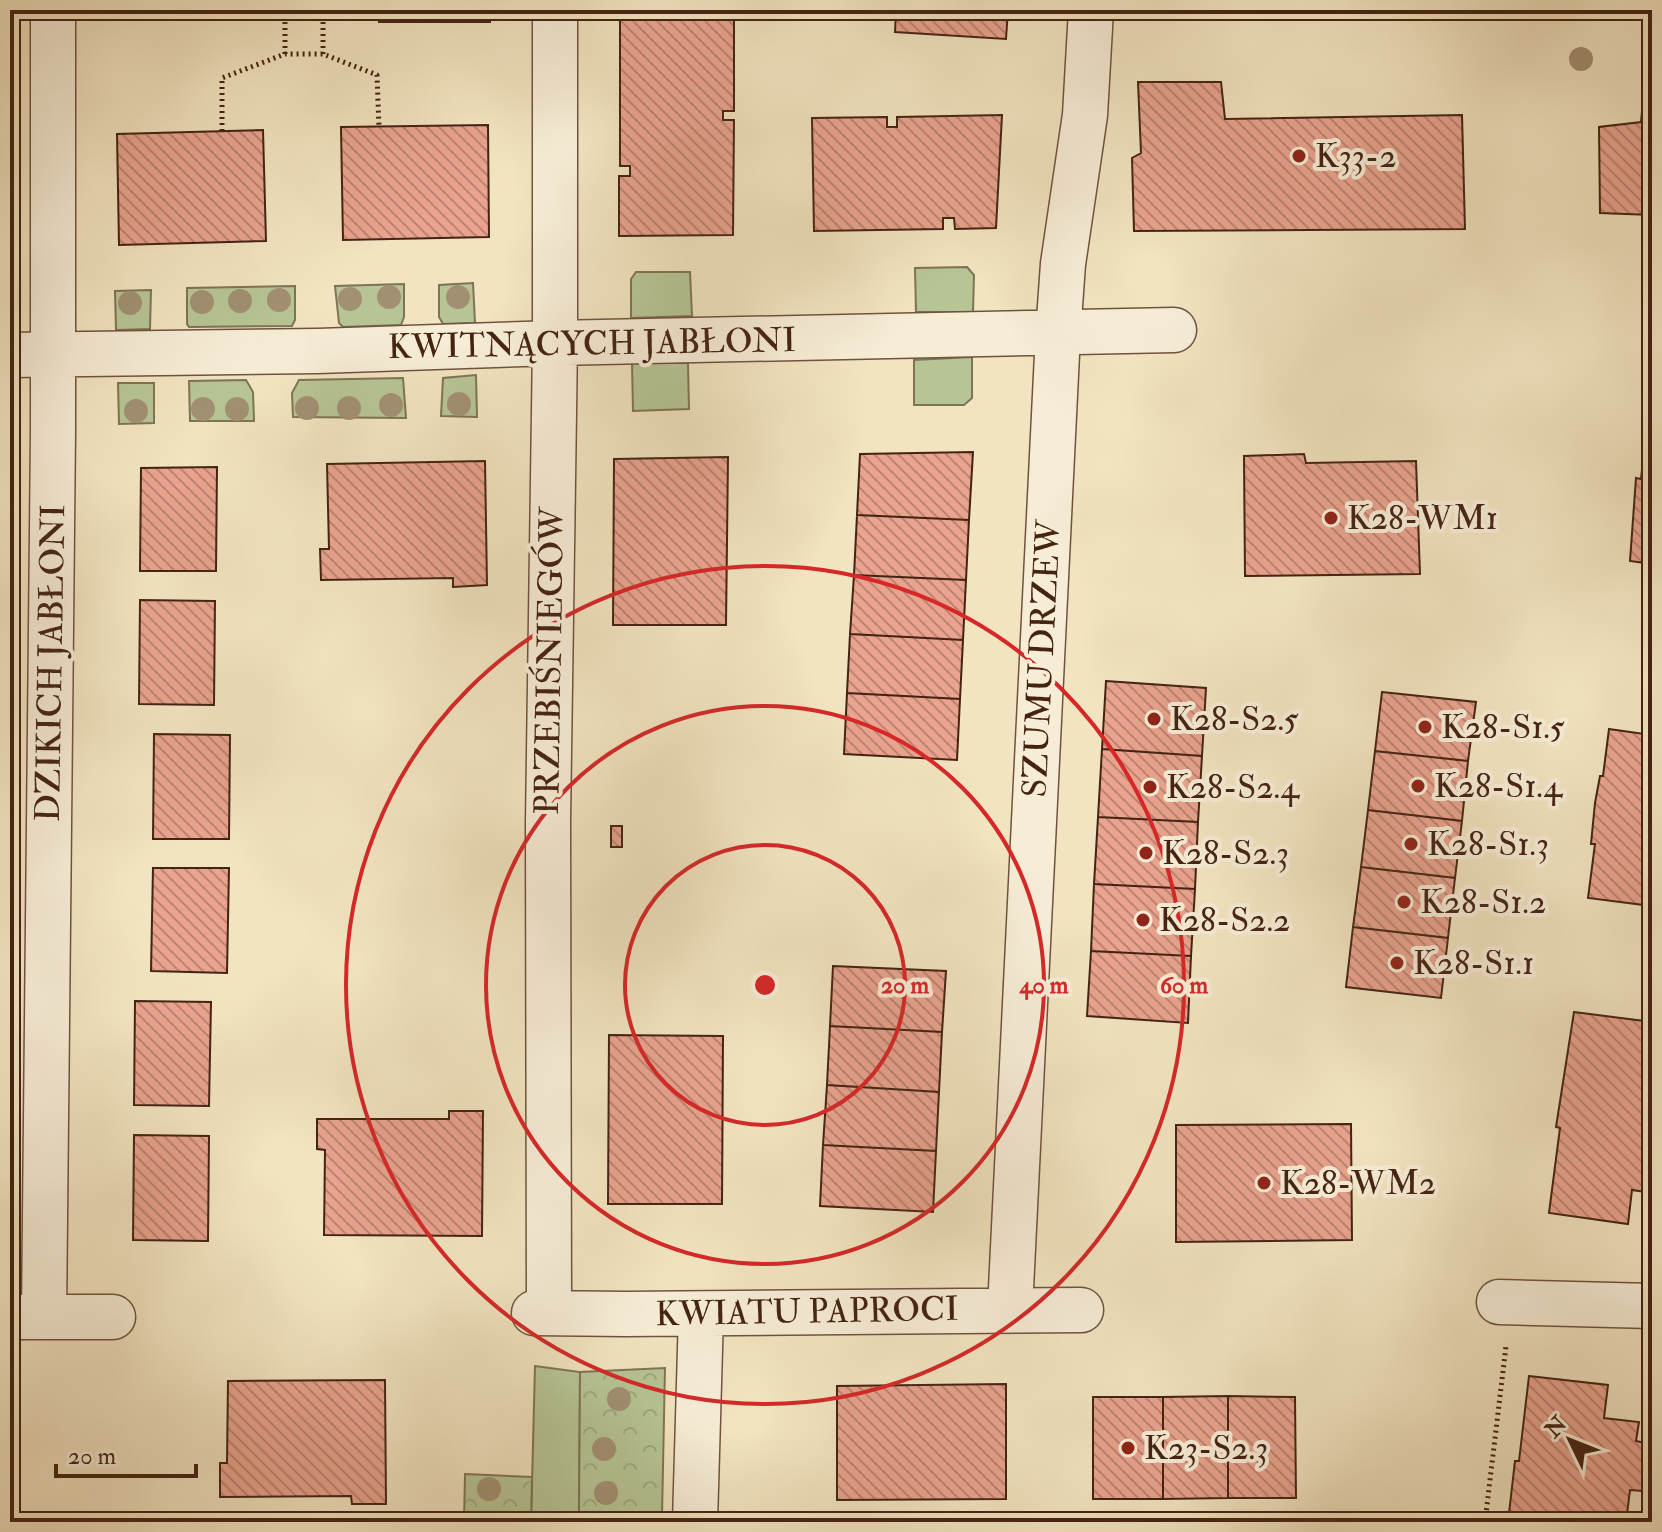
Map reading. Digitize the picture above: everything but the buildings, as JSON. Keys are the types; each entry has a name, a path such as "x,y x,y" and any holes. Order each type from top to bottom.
{"street":[{"name":"DZIKICH JABŁONI","path":"27,1317 54,356 53,10"},
{"name":"PRZEBIŚNIEGÓW","path":"542,1313 555,343 555,10"},
{"name":"SZUMU DRZEW","path":"1010,1309 1058,334 1063,264 1085,115 1091,10"},
{"name":"KWITNĄCYCH JABŁONI","path":"10,355 318,351 1174,330"},
{"path":"1502,1321 1652,1306"},
{"name":"KWIATU PAPROCI","path":"542,1313 1081,1310"},
{"path":"695,1522 701,1314"},
{"path":"27,1317 113,1317"}],"path":[{"path":"285,10 285,54"},
{"path":"323,10 323,54"},
{"path":"222,131 222,78 285,54 323,54 377,75 379,127"},
{"path":"1502,1321 1486,1519 1509,1519"}],"green space":[{"path":"967,267 974,275 973,312 916,312 915,268"},
{"path":"636,272 690,272 692,316 631,318 631,279"},
{"path":"473,283 475,323 443,324 439,317 439,285"},
{"path":"404,284 404,317 401,325 343,327 339,323 335,286"},
{"path":"295,286 295,320 292,326 189,327 187,324 187,288"},
{"path":"151,290 150,329 116,330 115,291"},
{"path":"972,357 972,398 964,405 914,405 914,360"},
{"path":"632,363 688,363 689,409 633,411"},
{"path":"476,375 477,417 441,416 443,378"},
{"path":"403,378 406,418 293,417 292,393 299,380"},
{"path":"246,380 253,392 254,421 190,421 189,381"},
{"path":"118,383 154,383 154,423 119,424"},
{"path":"535,1366 580,1372 579,1512 662,1516 661,1522 531,1522"},
{"path":"665,1368 662,1516 579,1512 580,1372"},
{"path":"465,1474 532,1477 531,1522 464,1522"}],"place":[{"name":"K33-2","path":"1299,156"},
{"name":"K28-WM1","path":"1331,518"},
{"name":"K28-S2.5","path":"1154,719"},
{"name":"K28-S1.5","path":"1425,727"},
{"name":"K28-S1.4","path":"1418,786"},
{"name":"K28-S2.4","path":"1150,787"},
{"name":"K28-S1.3","path":"1411,844"},
{"name":"K28-S2.3","path":"1146,853"},
{"name":"K28-S1.2","path":"1404,902"},
{"name":"K28-S2.2","path":"1143,920"},
{"name":"K28-S1.1","path":"1397,963"},
{"name":"K28-WM2","path":"1264,1183"},
{"name":"K23-S2.3","path":"1128,1448"}]}
